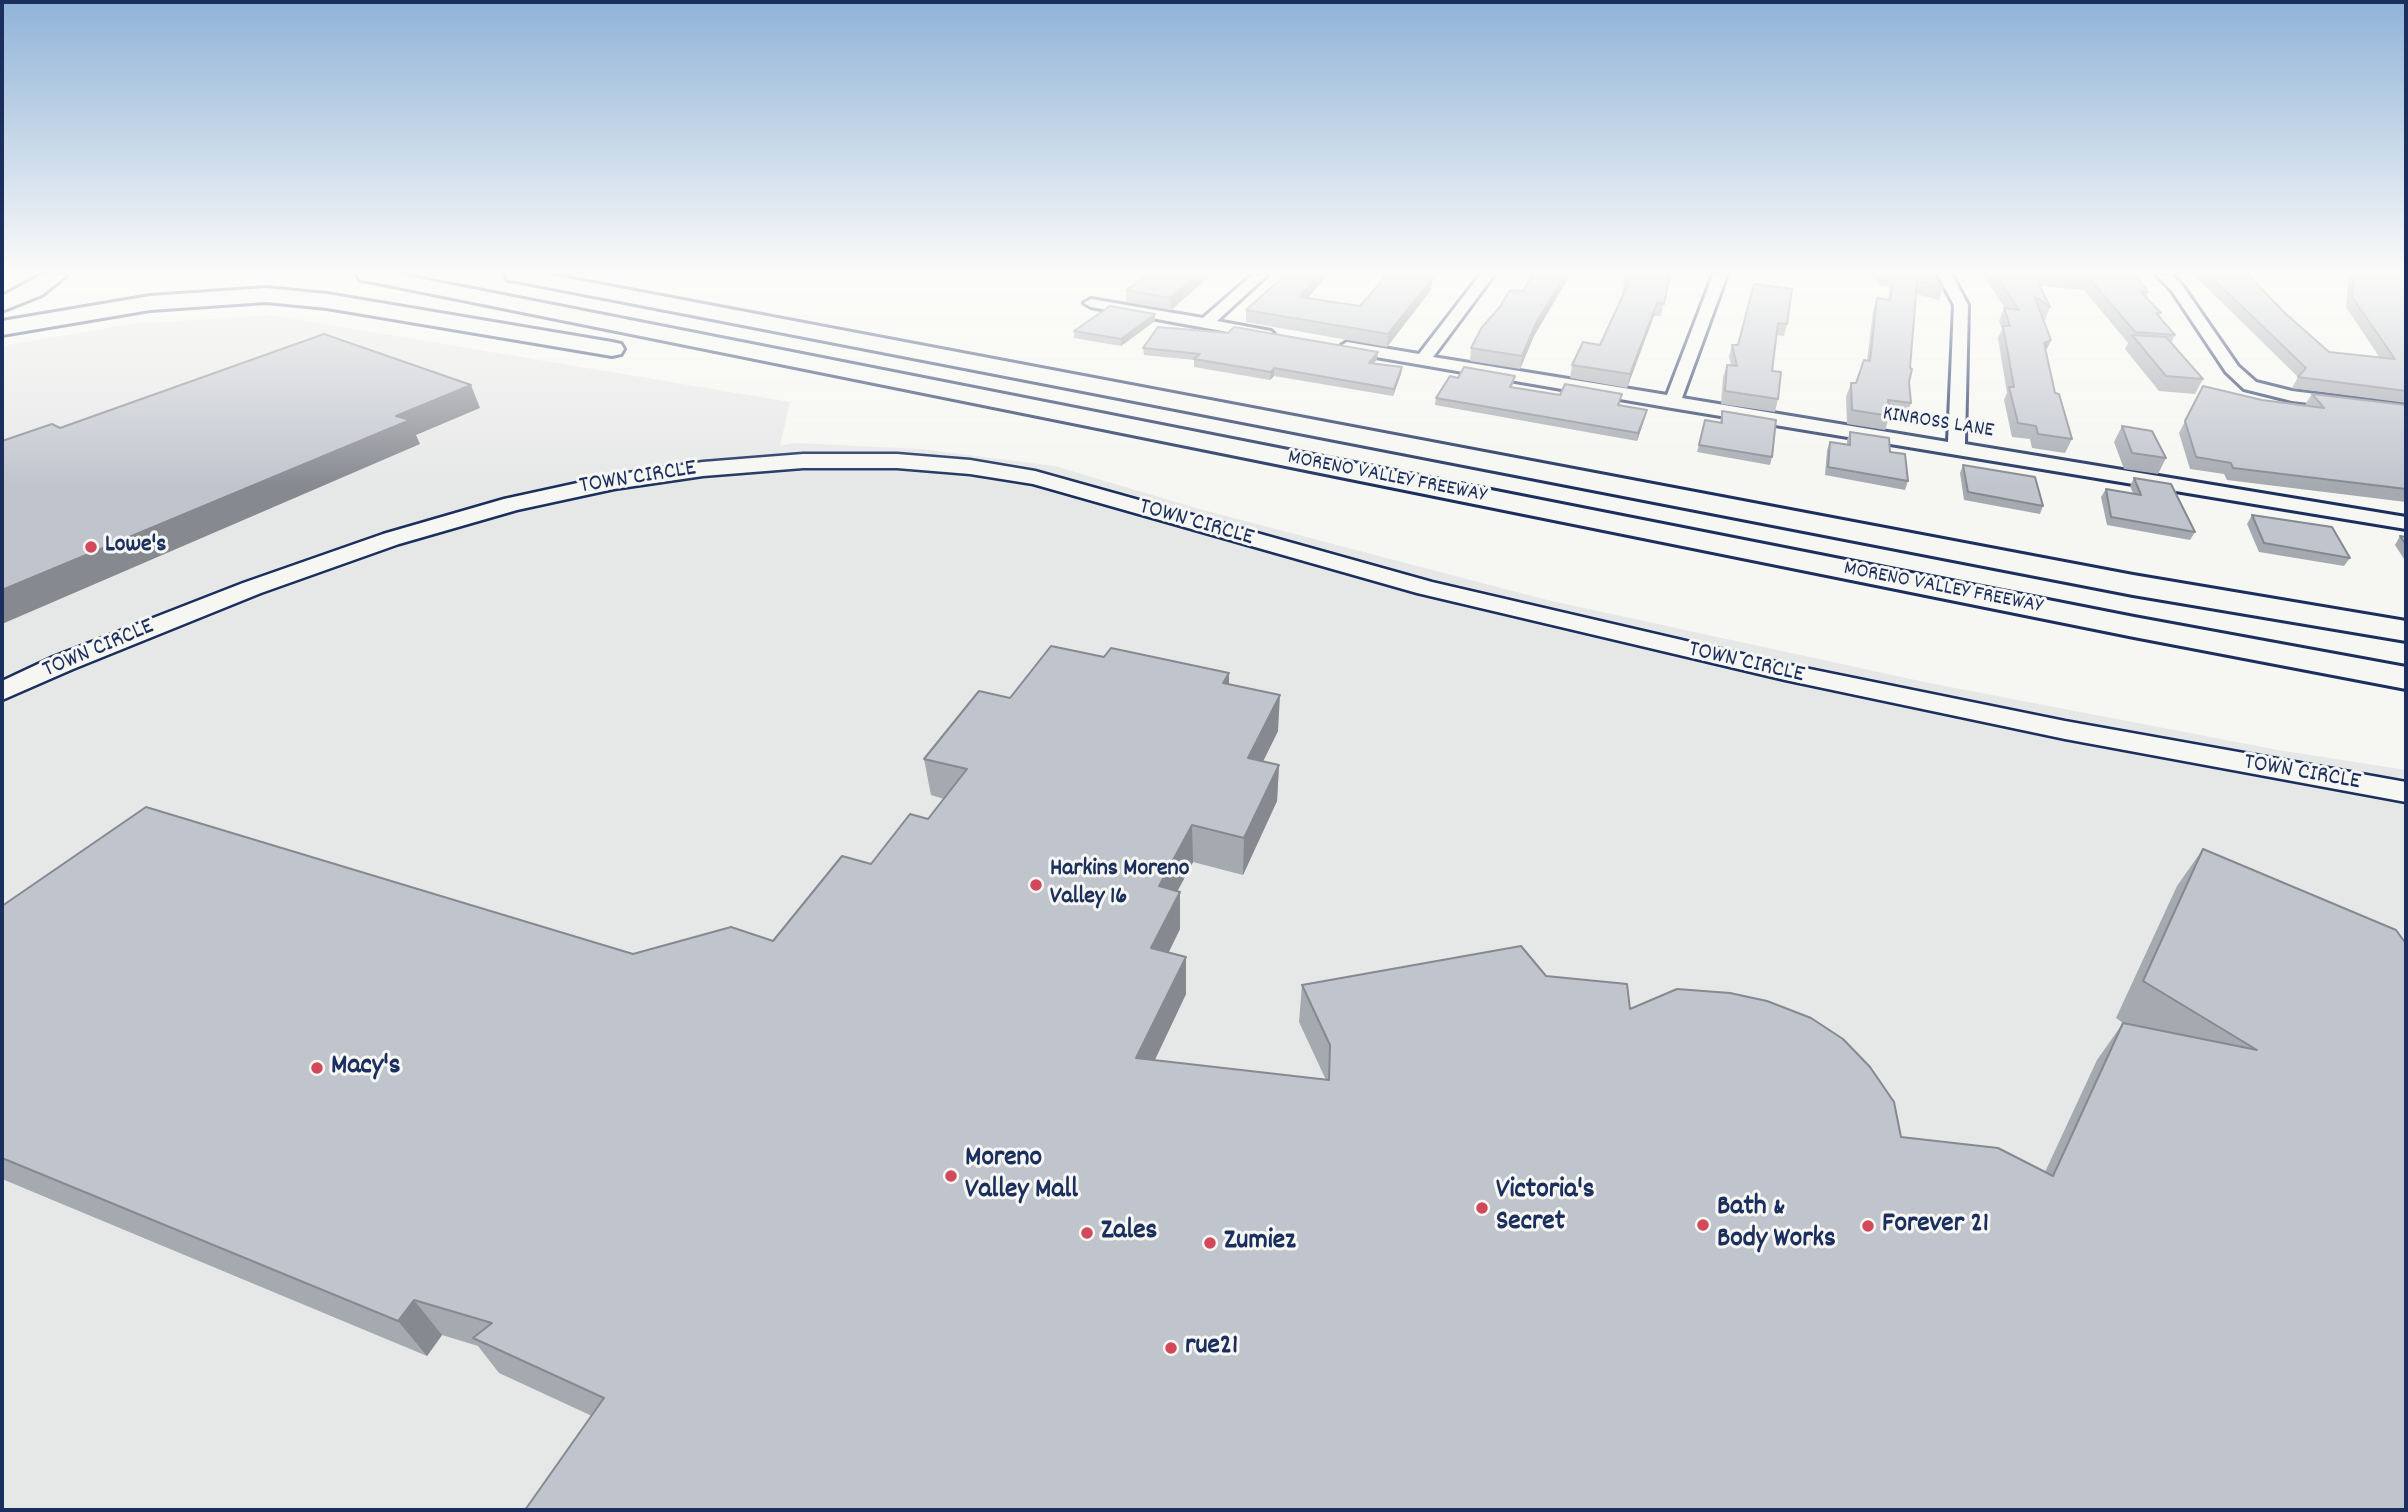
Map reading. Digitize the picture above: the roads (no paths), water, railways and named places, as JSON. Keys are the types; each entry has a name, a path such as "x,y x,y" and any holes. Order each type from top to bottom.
{"highway":[{"path":"586,346 1393,480"},
{"name":"MORENO VALLEY FREEWAY","path":"721,346 2406,678"},
{"name":"MORENO VALLEY FREEWAY","path":"891,346 1488,463 2092,577 2406,631"},
{"path":"904,346 1010,368"}],"street":[{"name":"KINROSS LANE","path":"1337,346 2406,523"},
{"path":"1423,360 1434,346"},
{"path":"1672,403 1694,346"},
{"path":"1956,450 1960,346"},
{"path":"2216,346 2232,369 2250,386 2292,396 2406,410"},
{"name":"TOWN CIRCLE","path":"2,692 63,663 252,588 391,539 512,504 614,482 703,468 793,461 897,461 962,466 1035,478 1443,592 1785,673 2053,728 2406,792"}],"place":[{"name":"Lowe's","path":"91,547"},
{"name":"Harkins Moreno Valley 16","path":"1036,885"},
{"name":"Macy's","path":"317,1068"},
{"name":"Moreno Valley Mall","path":"951,1176"},
{"name":"Victoria's Secret","path":"1482,1208"},
{"name":"Bath & Body Works","path":"1703,1225"},
{"name":"Forever 21","path":"1868,1226"},
{"name":"Zales","path":"1087,1233"},
{"name":"Zumiez","path":"1210,1243"},
{"name":"rue21","path":"1171,1348"}]}
